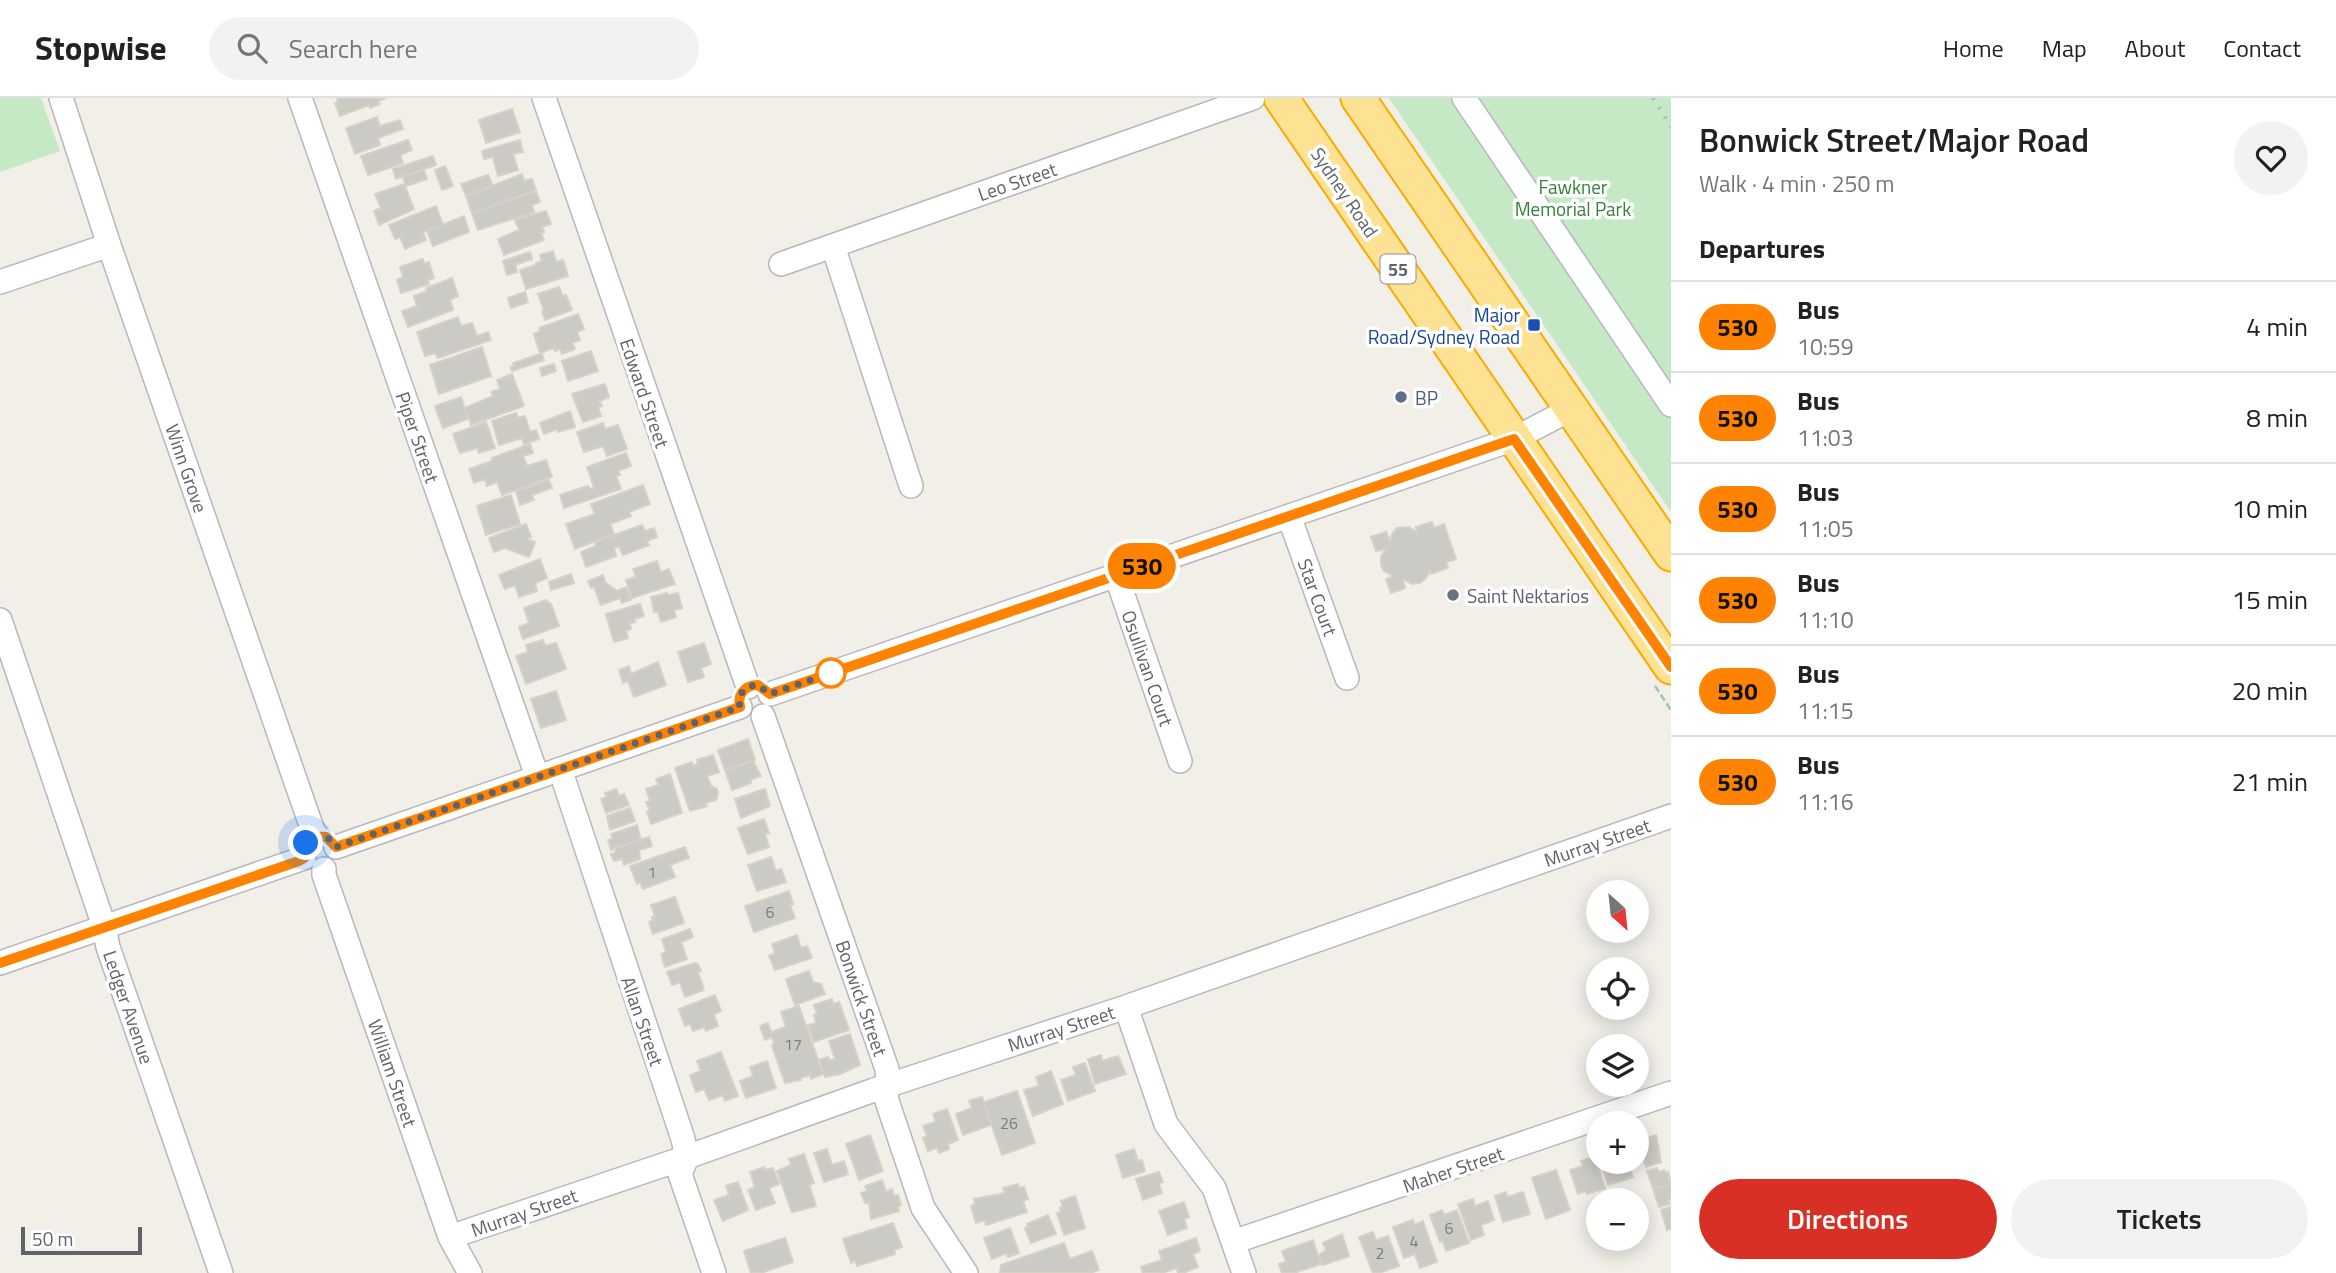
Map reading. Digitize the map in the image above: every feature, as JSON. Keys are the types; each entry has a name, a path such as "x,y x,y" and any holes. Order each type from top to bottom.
{"highway":[{"name":"Sydney Road","path":"1281,98 1671,667"},
{"path":"1358,98 1671,554"}],"street":[{"name":"Winn Grove","path":"61,98 109,245 326,842"},
{"name":"Piper Street","path":"300,98 537,776"},
{"name":"Edward Street","path":"544,98 744,697"},
{"name":"Leo Street","path":"781,264 1253,98"},
{"path":"1464,98 1671,405"},
{"path":"0,282 109,245"},
{"path":"833,246 911,486"},
{"path":"770,694 1514,439 1571,409"},
{"name":"Star Court","path":"1289,516 1347,678"},
{"name":"Osullivan Court","path":"1116,575 1180,761"},
{"name":"Ledger Avenue","path":"0,620 221,1273"},
{"path":"0,963 104,926 314,864 303,849 306,843 326,842 560,769 744,697 758,685 770,694 772,705 767,714 749,717 744,697"},
{"name":"Bonwick Street","path":"762,716 887,1069 886,1098 923,1209 966,1273"},
{"name":"Allan Street","path":"560,769 687,1157 680,1174 715,1273"},
{"name":"Murray Street","path":"450,1237 687,1157 888,1085 1126,1007 1671,816"},
{"name":"William Street","path":"314,864 324,875 450,1237 470,1273"},
{"path":"1126,1007 1166,1124 1214,1188 1244,1273"},
{"name":"Maher Street","path":"1233,1242 1671,1093"}],"green space":[{"path":"0,98 41,98 60,151 0,172"},
{"name":"Fawkner Memorial Park","path":"1389,98 1671,98 1671,512"}],"building":[{"path":"337,98 386,98 370,108 369,105 340,116 335,103 338,102"},
{"path":"512,109 520,132 486,143 479,120"},
{"path":"377,117 380,126 400,120 403,129 378,138 380,145 355,154 346,128"},
{"path":"408,140 412,150 400,155 403,163 368,175 361,156"},
{"path":"520,140 523,152 513,154 518,170 498,176 493,157 484,159 482,151"},
{"path":"433,156 436,165 396,179 393,169"},
{"path":"445,166 453,186 442,190 435,170"},
{"path":"424,170 427,179 406,186 403,177"},
{"path":"522,174 524,181 532,179 536,190 472,213 466,196"},
{"path":"488,175 493,186 466,196 461,184"},
{"path":"404,184 414,209 379,225 374,211 381,208 375,194"},
{"path":"536,191 540,202 532,205 534,212 478,230 472,213"},
{"path":"436,206 443,225 423,232 426,240 405,249 400,237 395,239 389,225"},
{"path":"546,211 551,224 542,227 544,240 504,255 498,239 519,230 515,220"},
{"path":"464,216 469,232 433,246 427,231"},
{"path":"553,251 556,262 563,260 568,276 526,289 520,270 536,265 542,261 540,255"},
{"path":"530,252 532,259 515,265 517,272 507,275 503,261"},
{"path":"423,259 424,264 429,262 434,278 428,280 429,284 401,293 397,280 403,277 400,267"},
{"path":"452,278 458,296 450,300 453,310 408,327 402,311 417,306 414,296"},
{"path":"559,287 563,296 566,295 572,310 545,320 538,294"},
{"path":"525,292 528,302 511,308 508,298"},
{"path":"578,314 584,329 577,332 580,340 572,343 575,349 562,354 560,349 555,351 554,348 540,353 534,334 540,331 539,328"},
{"path":"458,317 461,326 472,323 477,336 488,332 491,340 438,358 435,353 425,356 417,332"},
{"path":"482,347 491,376 439,394 430,365"},
{"path":"591,351 598,371 568,381 562,361"},
{"path":"542,353 544,360 512,371 513,363"},
{"path":"554,364 556,371 542,376 540,368"},
{"path":"512,374 524,406 471,425 465,408 493,396 491,392 500,389 497,380"},
{"path":"605,384 609,397 600,401 602,406 598,407 601,416 583,422 572,394"},
{"path":"461,397 468,419 443,428 435,406"},
{"path":"570,411 575,427 544,434 540,423"},
{"path":"516,413 518,418 525,416 530,432 536,430 539,439 524,444 522,438 499,445 492,421"},
{"path":"486,422 495,448 479,453 477,448 460,453 453,434"},
{"path":"603,423 605,429 618,425 627,449 607,456 603,446 584,452 577,432"},
{"path":"530,444 533,453 523,456 527,466 546,460 552,477 502,495 497,482 487,486 485,479 474,483 469,469"},
{"path":"626,453 631,466 618,471 620,475 616,476 621,489 564,508 560,495 588,486 590,489 594,488 587,467"},
{"path":"549,480 552,488 532,495 534,500 520,505 516,491"},
{"path":"643,485 650,504 629,512 631,516 610,524 614,534 575,549 566,524 595,514 591,504"},
{"path":"511,495 520,524 486,535 477,506"},
{"path":"1432,522 1434,528 1444,524 1456,559 1446,562 1448,568 1431,574 1430,570 1420,583 1412,584 1403,579 1405,588 1391,593 1386,579 1394,576 1384,571 1381,564 1381,556 1386,549 1376,551 1371,537 1386,532 1390,541 1397,528 1409,527 1416,532 1416,527"},
{"path":"526,524 531,537 527,539 535,542 529,557 505,548 494,552 489,538"},
{"path":"642,525 645,531 654,528 657,537 647,541 649,545 623,555 619,546 614,548 616,556 586,567 581,552 596,546 595,542"},
{"path":"540,559 547,578 535,583 537,591 519,597 515,585 505,589 499,575"},
{"path":"657,561 661,572 669,569 675,584 632,598 626,580 636,577 633,569"},
{"path":"571,574 574,583 551,590 549,582"},
{"path":"603,575 605,582 617,591 626,587 631,600 622,603 620,598 601,605 594,587 591,588 588,581"},
{"path":"678,593 682,608 674,610 676,617 661,622 658,612 654,612 651,597"},
{"path":"546,600 551,604 559,626 523,639 519,627 529,623 524,608"},
{"path":"640,604 644,616 630,623 631,629 626,631 628,638 614,642 606,614"},
{"path":"543,640 545,646 556,643 566,669 526,684 516,656 528,652 526,645"},
{"path":"704,643 711,664 701,668 704,677 688,682 678,652"},
{"path":"658,662 666,685 634,697 628,681 623,683 619,670 629,666 631,674"},
{"path":"556,691 566,720 541,728 531,699"},
{"path":"748,739 755,760 725,770 718,750"},
{"path":"713,755 719,772 707,776 711,786 717,789 716,800 690,811 675,768 692,762 693,766 698,763 697,760"},
{"path":"753,761 761,776 732,790 725,770"},
{"path":"670,774 682,813 651,824 646,802 650,801 646,789 659,785 656,779"},
{"path":"616,789 619,796 624,794 629,805 606,813 601,799 607,797 605,793"},
{"path":"765,789 770,806 741,818 735,799"},
{"path":"630,808 635,821 610,830 607,816"},
{"path":"764,819 769,833 765,834 769,847 748,854 738,828"},
{"path":"637,825 641,840 611,850 608,840 613,839 611,834"},
{"path":"649,837 652,846 639,850 640,859 624,865 622,859 614,861 611,854 616,852 615,848"},
{"path":"685,847 689,858 670,865 675,877 643,889 640,882 637,884 630,866"},
{"path":"771,857 776,871 781,869 786,882 757,891 748,865"},
{"path":"789,891 795,918 754,932 745,906"},
{"path":"675,897 684,923 653,934 649,922 655,916 651,905"},
{"path":"690,929 693,937 681,942 687,959 665,967 661,954 666,952 662,939"},
{"path":"797,935 801,948 807,946 812,958 775,970 769,956 775,953 772,944"},
{"path":"695,963 701,971 698,972 704,990 685,997 680,982 672,985 667,972"},
{"path":"809,971 813,982 821,984 825,994 795,1005 786,979"},
{"path":"715,995 721,1011 714,1014 718,1026 706,1031 704,1027 693,1031 690,1024 685,1026 679,1009"},
{"path":"832,999 833,1004 839,1002 849,1030 814,1042 808,1025 816,1023 814,1005"},
{"path":"799,1006 823,1074 785,1083 772,1046 772,1037 765,1040 760,1026 768,1023 771,1032 786,1027 781,1012"},
{"path":"850,1034 860,1065 825,1077 819,1060 828,1057 829,1060 835,1059 829,1041"},
{"path":"721,1052 738,1096 725,1101 723,1095 709,1100 704,1089 696,1092 690,1075 701,1071 697,1061"},
{"path":"1101,1055 1102,1061 1118,1056 1126,1074 1095,1084 1088,1059"},
{"path":"767,1061 776,1088 746,1098 740,1081 753,1076 750,1067"},
{"path":"1085,1063 1095,1091 1068,1101 1061,1080 1076,1075 1073,1067"},
{"path":"1051,1071 1063,1104 1033,1116 1024,1090 1039,1086 1036,1077"},
{"path":"1017,1091 1035,1143 1002,1155 984,1102"},
{"path":"982,1097 991,1125 963,1135 956,1114 972,1108 969,1101"},
{"path":"947,1109 958,1140 948,1144 949,1149 939,1153 937,1148 928,1151 923,1138 927,1136 923,1126 936,1122 933,1114"},
{"path":"870,1135 883,1171 859,1180 846,1144"},
{"path":"1656,1135 1661,1162 1649,1166 1649,1137"},
{"path":"827,1149 832,1165 844,1161 848,1174 824,1182 814,1153"},
{"path":"1134,1149 1138,1161 1142,1160 1145,1171 1123,1178 1116,1155"},
{"path":"804,1154 814,1183 809,1185 816,1206 792,1212 777,1171 791,1165 789,1159"},
{"path":"1586,1160 1586,1174 1600,1174 1605,1188 1586,1188 1586,1191 1578,1194 1570,1170 1583,1166 1581,1161"},
{"path":"764,1167 765,1170 773,1168 779,1184 769,1188 775,1203 756,1210 748,1190 755,1187 750,1172"},
{"path":"1657,1168 1659,1172 1668,1172 1671,1184 1653,1189 1649,1170"},
{"path":"1556,1170 1570,1210 1546,1219 1532,1178"},
{"path":"1159,1172 1163,1182 1159,1183 1162,1193 1143,1200 1136,1179"},
{"path":"1605,1174 1632,1174 1633,1177 1608,1185"},
{"path":"882,1180 886,1192 892,1189 894,1196 898,1195 901,1205 898,1207 899,1211 871,1219 869,1203 865,1203 861,1193 867,1191 865,1186"},
{"path":"738,1182 748,1210 723,1221 714,1200 729,1195 726,1186"},
{"path":"1018,1184 1019,1188 1024,1187 1028,1199 1023,1201 1027,1212 986,1225 985,1220 976,1223 971,1206 975,1204 974,1199 1005,1193 1003,1188"},
{"path":"1671,1184 1671,1199 1668,1200 1670,1204 1659,1207 1653,1189"},
{"path":"1506,1192 1507,1197 1523,1192 1530,1214 1503,1222 1495,1196"},
{"path":"1075,1196 1085,1228 1064,1235 1057,1213 1063,1208 1061,1201"},
{"path":"1473,1199 1475,1206 1488,1201 1494,1220 1481,1225 1484,1235 1471,1240 1458,1204"},
{"path":"1184,1202 1189,1217 1184,1219 1187,1228 1168,1235 1159,1211"},
{"path":"1671,1207 1671,1229 1667,1230 1661,1210"},
{"path":"1442,1210 1444,1215 1457,1210 1469,1243 1446,1251 1430,1215"},
{"path":"1048,1215 1056,1234 1031,1243 1025,1228 1028,1227 1027,1224"},
{"path":"1413,1220 1414,1225 1423,1221 1437,1262 1420,1268 1415,1254 1404,1258 1393,1227"},
{"path":"893,1223 902,1247 894,1250 895,1254 857,1266 855,1261 851,1263 843,1239"},
{"path":"1010,1228 1019,1253 1008,1257 1007,1253 992,1259 984,1238"},
{"path":"1373,1232 1376,1240 1388,1236 1399,1266 1373,1273 1359,1237"},
{"path":"1342,1234 1349,1256 1323,1265 1319,1255 1326,1250 1323,1243"},
{"path":"785,1238 793,1262 761,1273 751,1273 744,1251"},
{"path":"1196,1238 1200,1251 1193,1254 1198,1267 1183,1273 1178,1273 1177,1268 1162,1273 1143,1273 1141,1267 1162,1260 1159,1251"},
{"path":"1313,1240 1321,1264 1294,1273 1282,1273 1279,1264 1286,1262 1282,1251"},
{"path":"1064,1243 1070,1259 1092,1251 1099,1270 1090,1273 1000,1273 1001,1265"}],"railway":[{"path":"1653,98 1671,127"}],"bus line":[{"name":"530","path":"0,963 299,861 304,858 303,849 306,843 317,836 330,839 336,847 740,707 741,693 753,685 763,687 770,694 1514,439 1671,667"}],"place":[{"name":"Major Road/Sydney Road","path":"1534,325"},
{"name":"BP","path":"1401,397"},
{"name":"Saint Nektarios","path":"1453,595"}],"route":[{"path":"306,843 321,836 330,839 336,847 740,707 741,693 753,685 763,687 770,694 837,671 831,673"}]}
